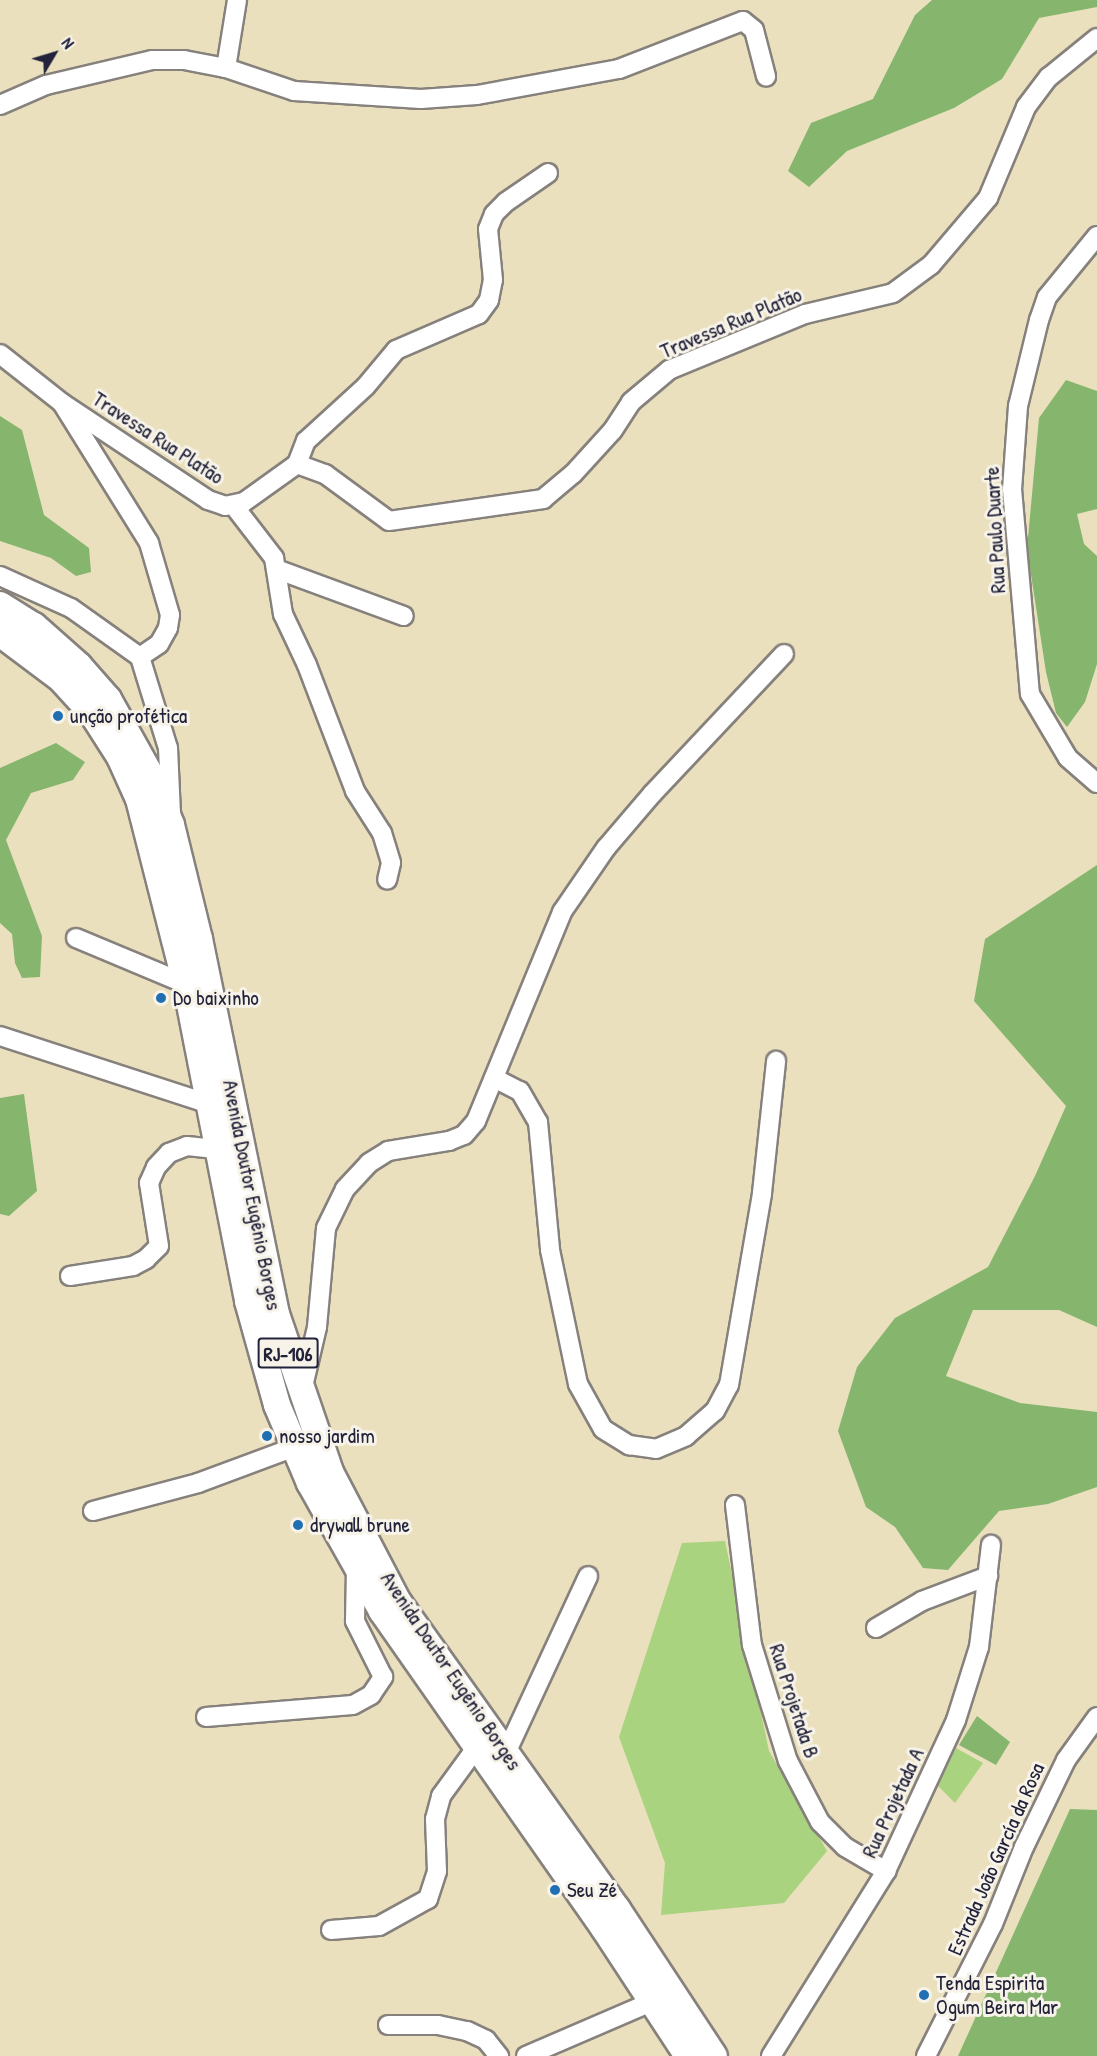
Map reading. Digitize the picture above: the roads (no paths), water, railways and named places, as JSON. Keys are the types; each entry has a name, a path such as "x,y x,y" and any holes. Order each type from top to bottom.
{"highway":[{"name":"Avenida Doutor Eugênio Borges","path":"0,605 34,626 79,666 108,699 155,783 171,825 221,1043 257,1234 276,1314 301,1395 330,1472 398,1602 617,1909 714,2056"},
{"name":"Avenida Doutor Eugênio Borges","path":"0,633 61,679 92,713 120,757 139,799 157,857 186,984 248,1301 277,1405 295,1447 356,1569 476,1748 654,2001 688,2056"}],"street":[{"path":"226,68 237,0"},
{"path":"0,105 46,85 152,60 184,60 226,68 268,84 318,94 421,99 477,94 619,69 742,21 754,30 766,76"},
{"name":"Travessa Rua Platão","path":"0,354 62,403 208,500 234,506 297,464 325,474 389,521 533,503 549,496 573,474 613,430 631,402 669,370 805,314 884,295 931,265 988,198 1026,107 1049,77 1097,38"},
{"path":"297,464 306,441 366,386 396,350 479,314 489,300 493,280 488,229 494,214 506,202 548,173"},
{"name":"Rua Paulo Duarte","path":"1097,236 1047,297 1039,320 1018,406 1012,489 1030,694 1068,758 1097,783"},
{"path":"62,403 149,543 166,592 168,628 159,644 140,657"},
{"path":"234,506 274,558 276,584 283,614 307,664 338,753 355,791 382,833 391,862 387,880"},
{"path":"276,569 404,616"},
{"path":"0,576 71,608 140,657 156,698 168,748 171,825"},
{"path":"301,1395 317,1327 326,1228 345,1189 369,1163 388,1151 422,1147 464,1134 476,1121 558,922 575,894 653,793 784,654"},
{"path":"76,938 186,984"},
{"path":"0,1036 209,1104"},
{"path":"494,1078 520,1092 538,1122 550,1250 578,1384 603,1429 629,1445 656,1449 686,1436 715,1411 729,1385 762,1192 776,1061"},
{"path":"70,1276 133,1266 146,1259 159,1246 149,1183 156,1167 169,1153 187,1146 218,1149"},
{"path":"93,1511 198,1483 295,1447"},
{"name":"Rua Projetada B","path":"735,1504 752,1645 788,1761 820,1822 845,1847 886,1871"},
{"name":"Rua Projetada A","path":"771,2056 886,1871 972,1679 991,1545"},
{"path":"206,1717 353,1705 371,1695 383,1677 355,1621 356,1569"},
{"path":"506,1753 588,1576"},
{"path":"876,1628 922,1601 988,1576"},
{"name":"Estrada João García da Rosa","path":"926,2056 993,1924 1024,1847 1066,1760 1097,1717"},
{"path":"331,1930 379,1926 428,1899 437,1871 435,1819 441,1796 476,1748"},
{"path":"526,2056 654,2001"},
{"path":"388,2025 438,2025 467,2031 486,2040 499,2056"}],"place":[{"name":"unção profética","path":"58,716"},
{"name":"Do baixinho","path":"161,998"},
{"name":"nosso jardim","path":"267,1436"},
{"name":"drywall brune","path":"298,1525"},
{"name":"Seu Zé","path":"555,1890"},
{"name":"Tenda Espirita Ogum Beira Mar","path":"924,1995"}]}
